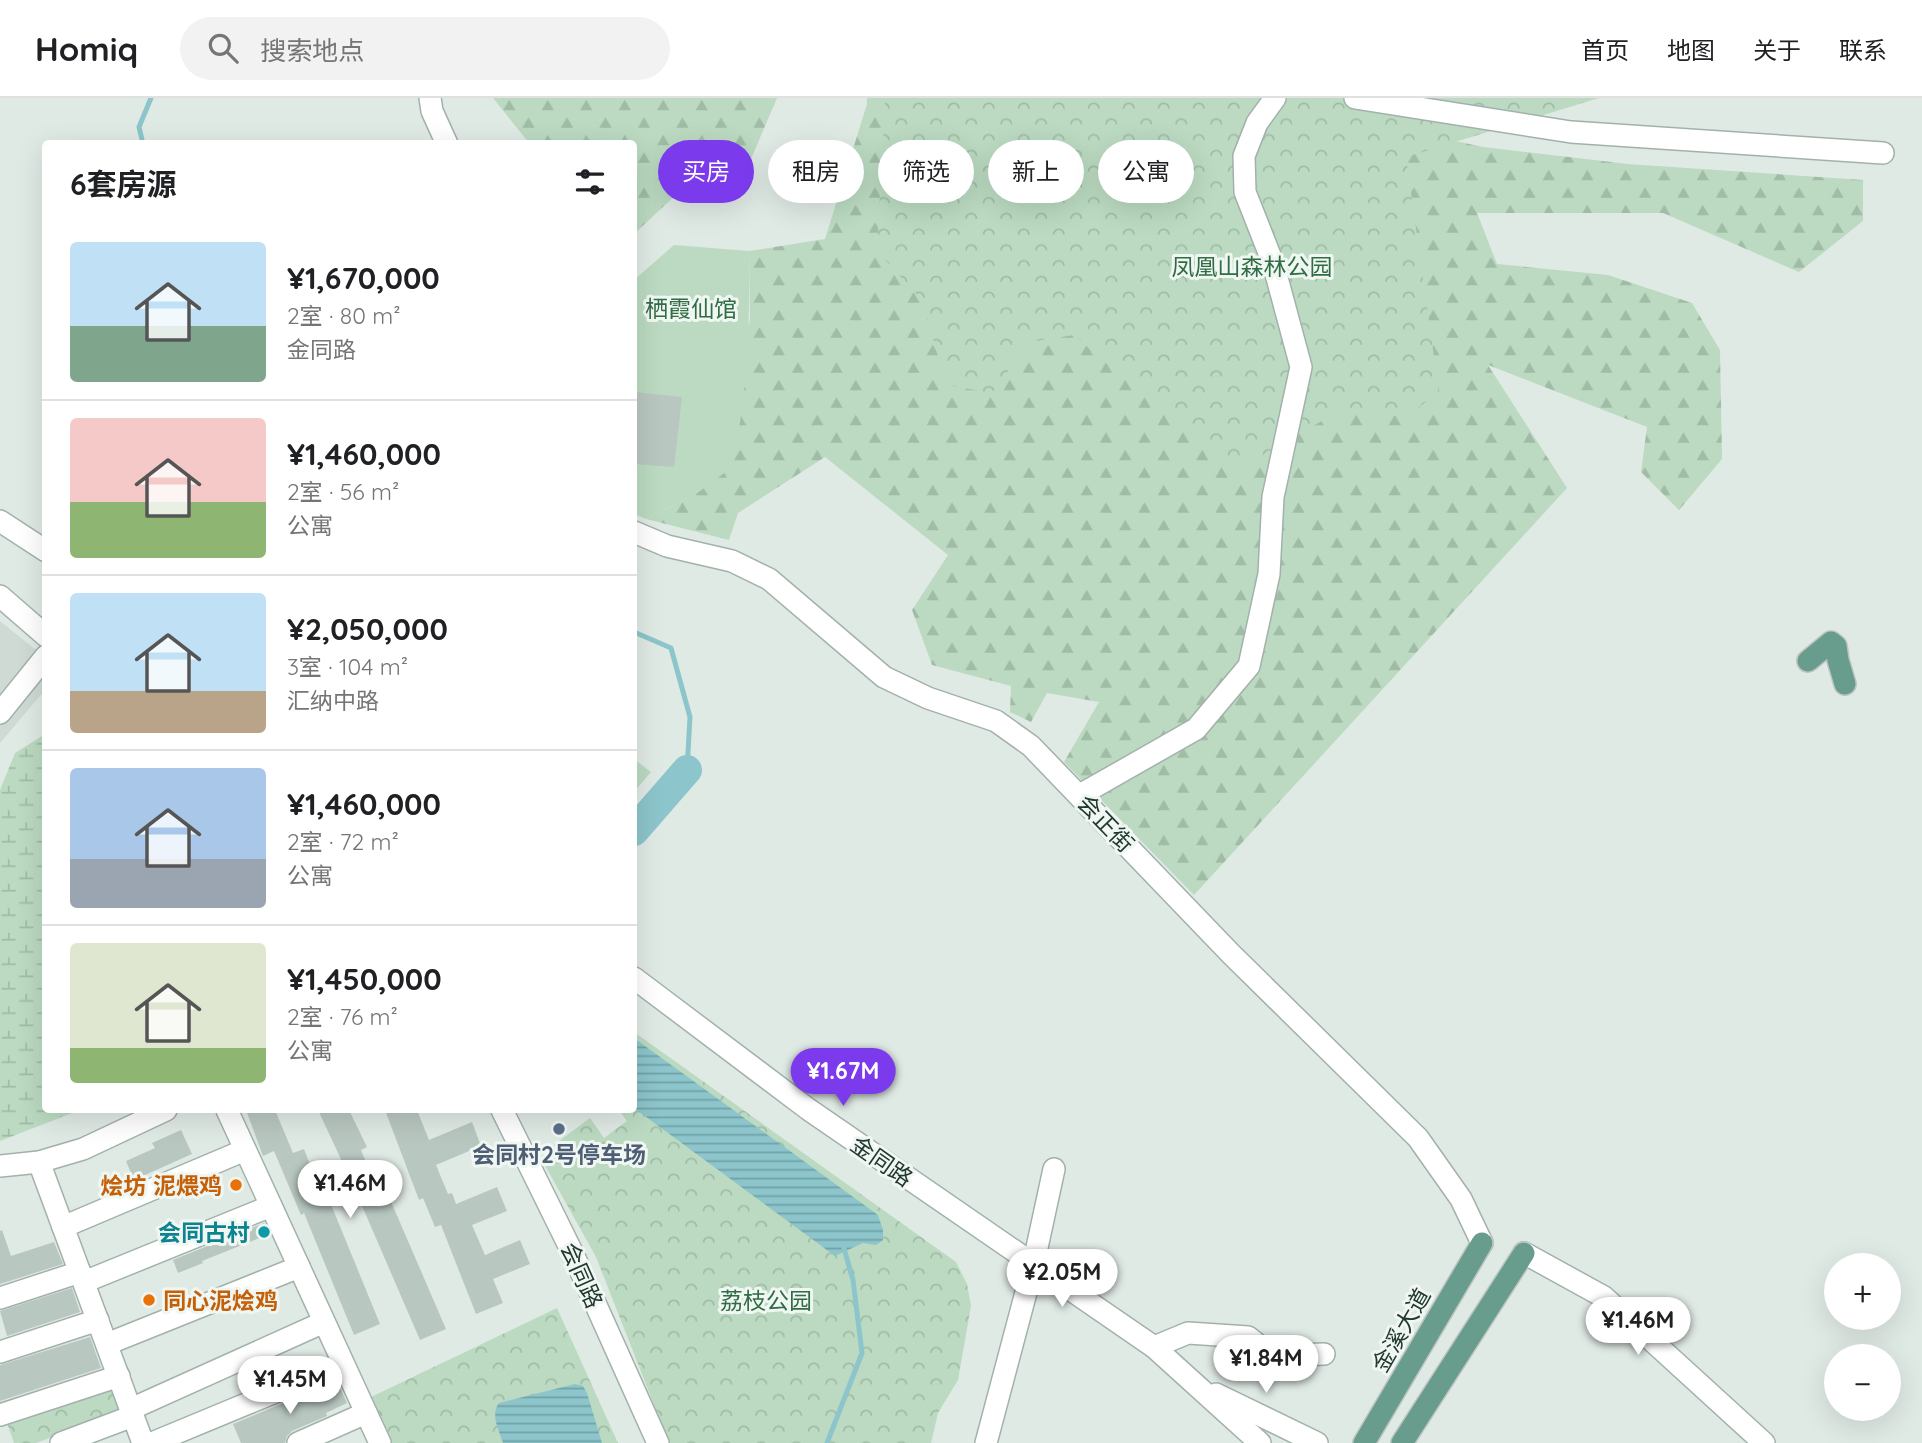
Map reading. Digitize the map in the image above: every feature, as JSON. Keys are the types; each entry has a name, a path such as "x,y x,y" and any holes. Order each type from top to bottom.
{"main road":[{"path":"1808,661 1831,642 1836,646 1845,684"},
{"name":"金溪大道","path":"1364,1443 1482,1243"},
{"path":"1402,1443 1524,1253"},
{"path":"1414,1361 1402,1394 1402,1402 1416,1404 1432,1396"}],"street":[{"path":"429,98 445,140"},
{"path":"1080,795 1196,729 1249,666 1269,574 1273,497 1301,367 1273,263 1245,192 1244,156 1257,123 1275,98"},
{"path":"1355,98 1571,132 1883,153"},
{"path":"0,521 42,548"},
{"name":"会正街","path":"637,534 667,545 732,561 769,579 884,677 928,698 996,721 1031,746 1231,954 1418,1138 1461,1199 1482,1243"},
{"path":"0,596 42,633"},
{"path":"0,713 42,661"},
{"name":"金同路","path":"637,980 808,1109 1154,1347 1260,1443"},
{"path":"0,1166 39,1162 83,1149 160,1113"},
{"path":"228,1113 380,1443"},
{"name":"会同路","path":"503,1113 573,1254 659,1443"},
{"path":"63,1227 246,1150"},
{"path":"39,1162 143,1443"},
{"path":"986,1443 1033,1266 1054,1169"},
{"path":"0,1298 82,1277 271,1206"},
{"path":"1524,1253 1604,1297 1764,1443"},
{"path":"107,1345 299,1267"},
{"path":"0,1352 98,1320"},
{"path":"61,1443 324,1322"},
{"path":"1154,1347 1188,1333 1248,1337 1272,1356 1324,1354"},
{"path":"152,1443 343,1364"},
{"path":"0,1415 118,1376"},
{"path":"1195,1385 1317,1443"},
{"path":"298,1443 366,1413"}],"shaded area":[{"path":"0,621 42,655 42,694 0,743"}],"green space":[{"path":"493,98 777,98 754,152 754,140 658,140 658,203 667,203 637,231 637,140 527,140"},
{"path":"867,98 1260,98 1483,147 1628,164 1863,180 1863,221 1799,272 1663,213 1477,213 1497,264 1608,275 1692,303 1720,350 1722,459 1679,510 1641,472 1647,427 1488,365 1567,488 1194,895 1064,762 1099,702 1047,693 1031,722 1010,712 1011,686 932,665 912,610 948,555 825,457 738,513 729,540 646,519 696,494 750,320 749,251 825,239 836,203 864,203 864,140 856,140"},
{"name":"凤凰山森林公园","path":"885,98 1599,98 1406,157 1439,392 1407,416 1332,415 1232,473 1074,335 1030,342 992,393 946,385 922,300 877,251 880,203 974,203 974,140 883,140"},
{"name":"栖霞仙馆","path":"674,245 749,251 744,387 731,468 696,494 646,519 637,515 637,277"},
{"path":"42,736 42,1113 72,1113 0,1141 0,790 15,753"},
{"path":"637,761 651,772 637,788"},
{"name":"荔枝公园","path":"637,1034 956,1262 967,1284 971,1306 958,1380 938,1413 931,1443 669,1443 596,1257 542,1160 555,1144 590,1118 604,1138 627,1121 621,1113 637,1113"},
{"path":"557,1308 618,1443 389,1443 369,1398"},
{"path":"115,1385 124,1411 36,1443 14,1443 7,1423"}],"water":[{"path":"637,1040 878,1215 883,1240 876,1245 863,1243 835,1256 637,1110"},
{"path":"575,1384 583,1386 587,1393 602,1443 503,1443 495,1418 499,1403"}],"building":[{"path":"637,392 682,397 674,467 637,464"},
{"path":"247,1113 276,1113 293,1153 304,1149 316,1180 345,1168 319,1113 350,1113 367,1147 361,1150 379,1193 386,1190 446,1329 420,1340 356,1192 330,1202 380,1324 354,1335 304,1213 301,1215 274,1151 263,1156"},
{"path":"386,1113 418,1113 429,1140 472,1122 481,1146 436,1165 448,1194 452,1193 456,1204 497,1187 507,1211 472,1225 485,1255 520,1240 530,1264 493,1279 503,1303 476,1314 441,1225 435,1227 423,1198 419,1200"},
{"path":"181,1130 192,1154 134,1180 126,1161 155,1148 152,1143"},
{"path":"264,1223 270,1234 178,1273 173,1260"},
{"path":"2,1230 11,1256 54,1242 63,1264 0,1284"},
{"path":"72,1288 80,1312 7,1336 0,1311"},
{"path":"90,1337 101,1368 0,1401 0,1365"},
{"path":"337,1381 347,1403 326,1413 327,1416 292,1431 285,1443 241,1443 233,1424"}],"waterway":[{"path":"142,140 139,127 151,98"},
{"path":"637,633 671,648 690,717 687,770"},
{"path":"637,828 687,770"},
{"path":"827,1443 862,1353 853,1280 843,1245"}],"place":[{"name":"会同村2号停车场","path":"559,1129"},
{"name":"烩坊 泥煨鸡","path":"236,1185"},
{"name":"会同古村","path":"264,1232"},
{"name":"同心泥烩鸡","path":"149,1300"}]}
